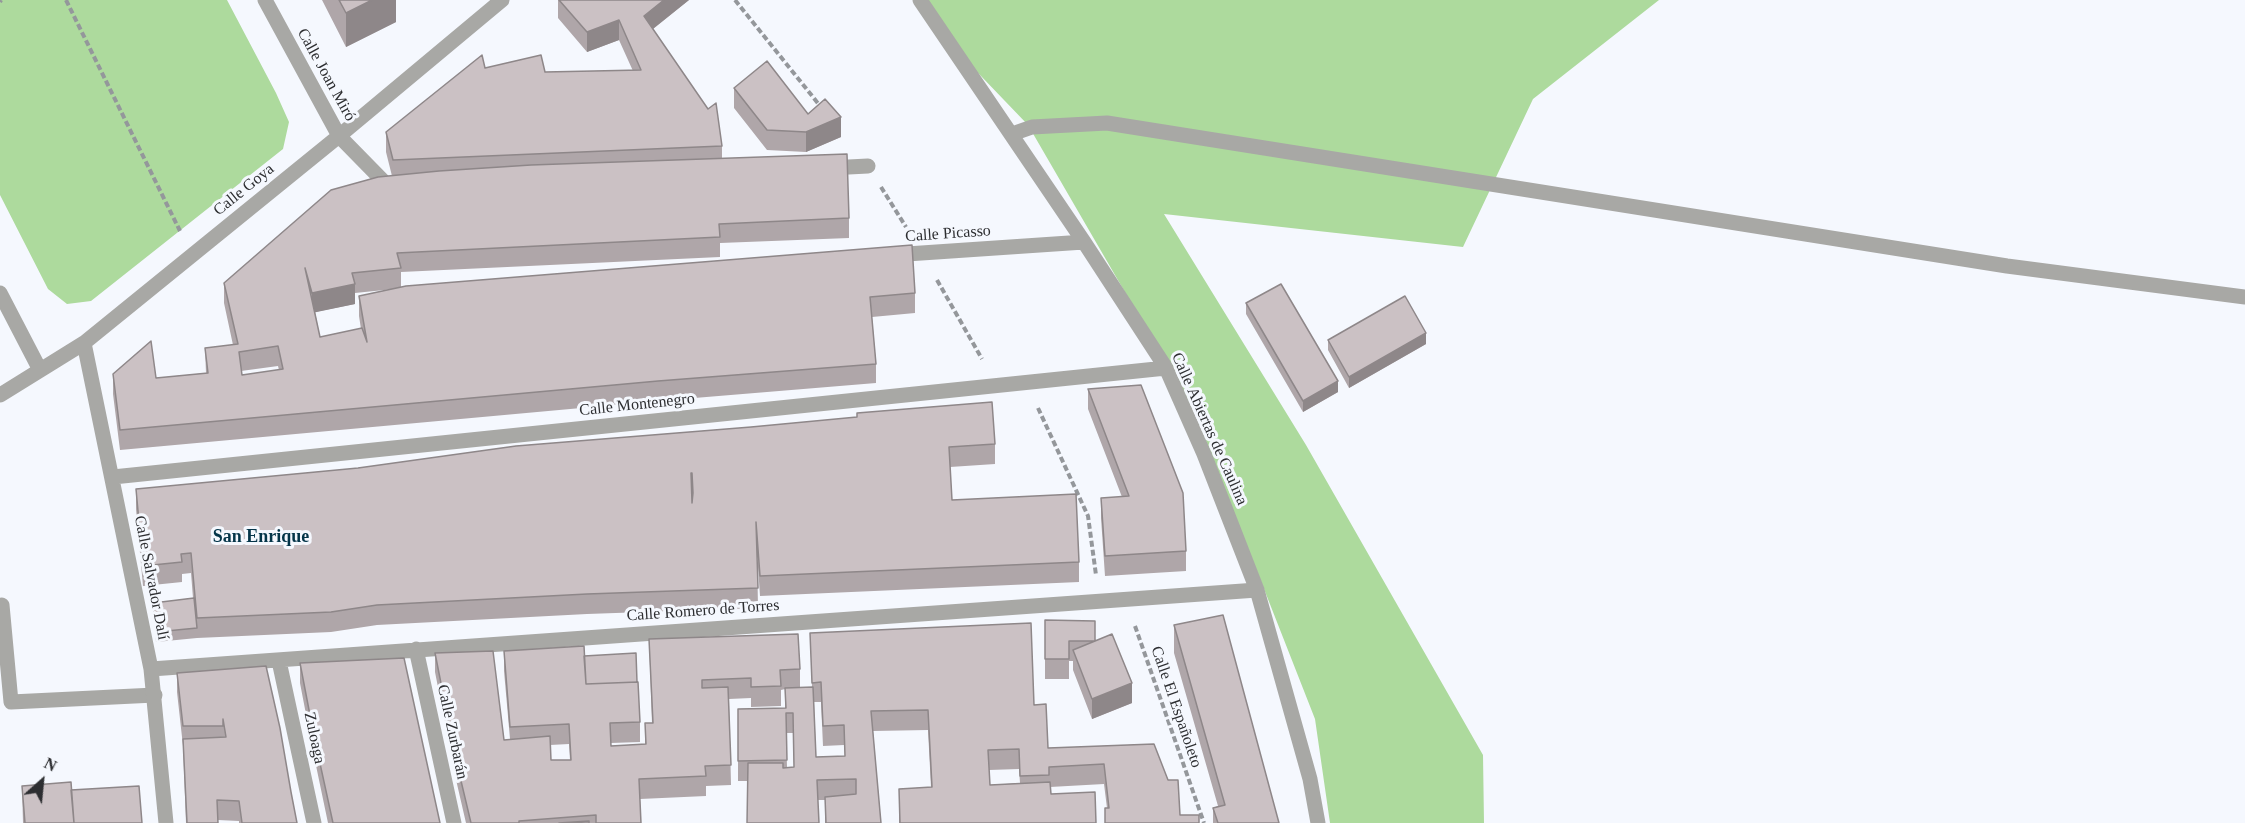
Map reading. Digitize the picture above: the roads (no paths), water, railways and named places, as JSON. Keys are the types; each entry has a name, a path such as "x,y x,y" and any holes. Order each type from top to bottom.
{"street":[{"name":"Calle Joan Miró","path":"265,0 339,136 390,188 414,186"},
{"name":"Calle Goya","path":"0,395 84,343 502,0"},
{"name":"Calle Abiertas de Caulina","path":"920,0 1012,134 1166,368 1204,454 1257,590 1310,779 1318,823"},
{"path":"1012,134 1032,127 1107,123 1996,264 2245,297"},
{"path":"808,169 868,166"},
{"name":"Calle Picasso","path":"874,257 1084,242"},
{"path":"0,292 40,370"},
{"name":"Calle Salvador Dalí","path":"84,343 151,669 166,823"},
{"name":"Calle Montenegro","path":"112,477 1166,368"},
{"name":"Calle Romero de Torres","path":"151,669 1257,590"},
{"path":"0,606 2,606 11,702 155,695"},
{"name":"Calle Zurbarán","path":"416,649 454,823"},
{"name":"Zuloaga","path":"279,661 314,823"}],"district":[{"name":"San Enrique","path":"261,537"}]}
